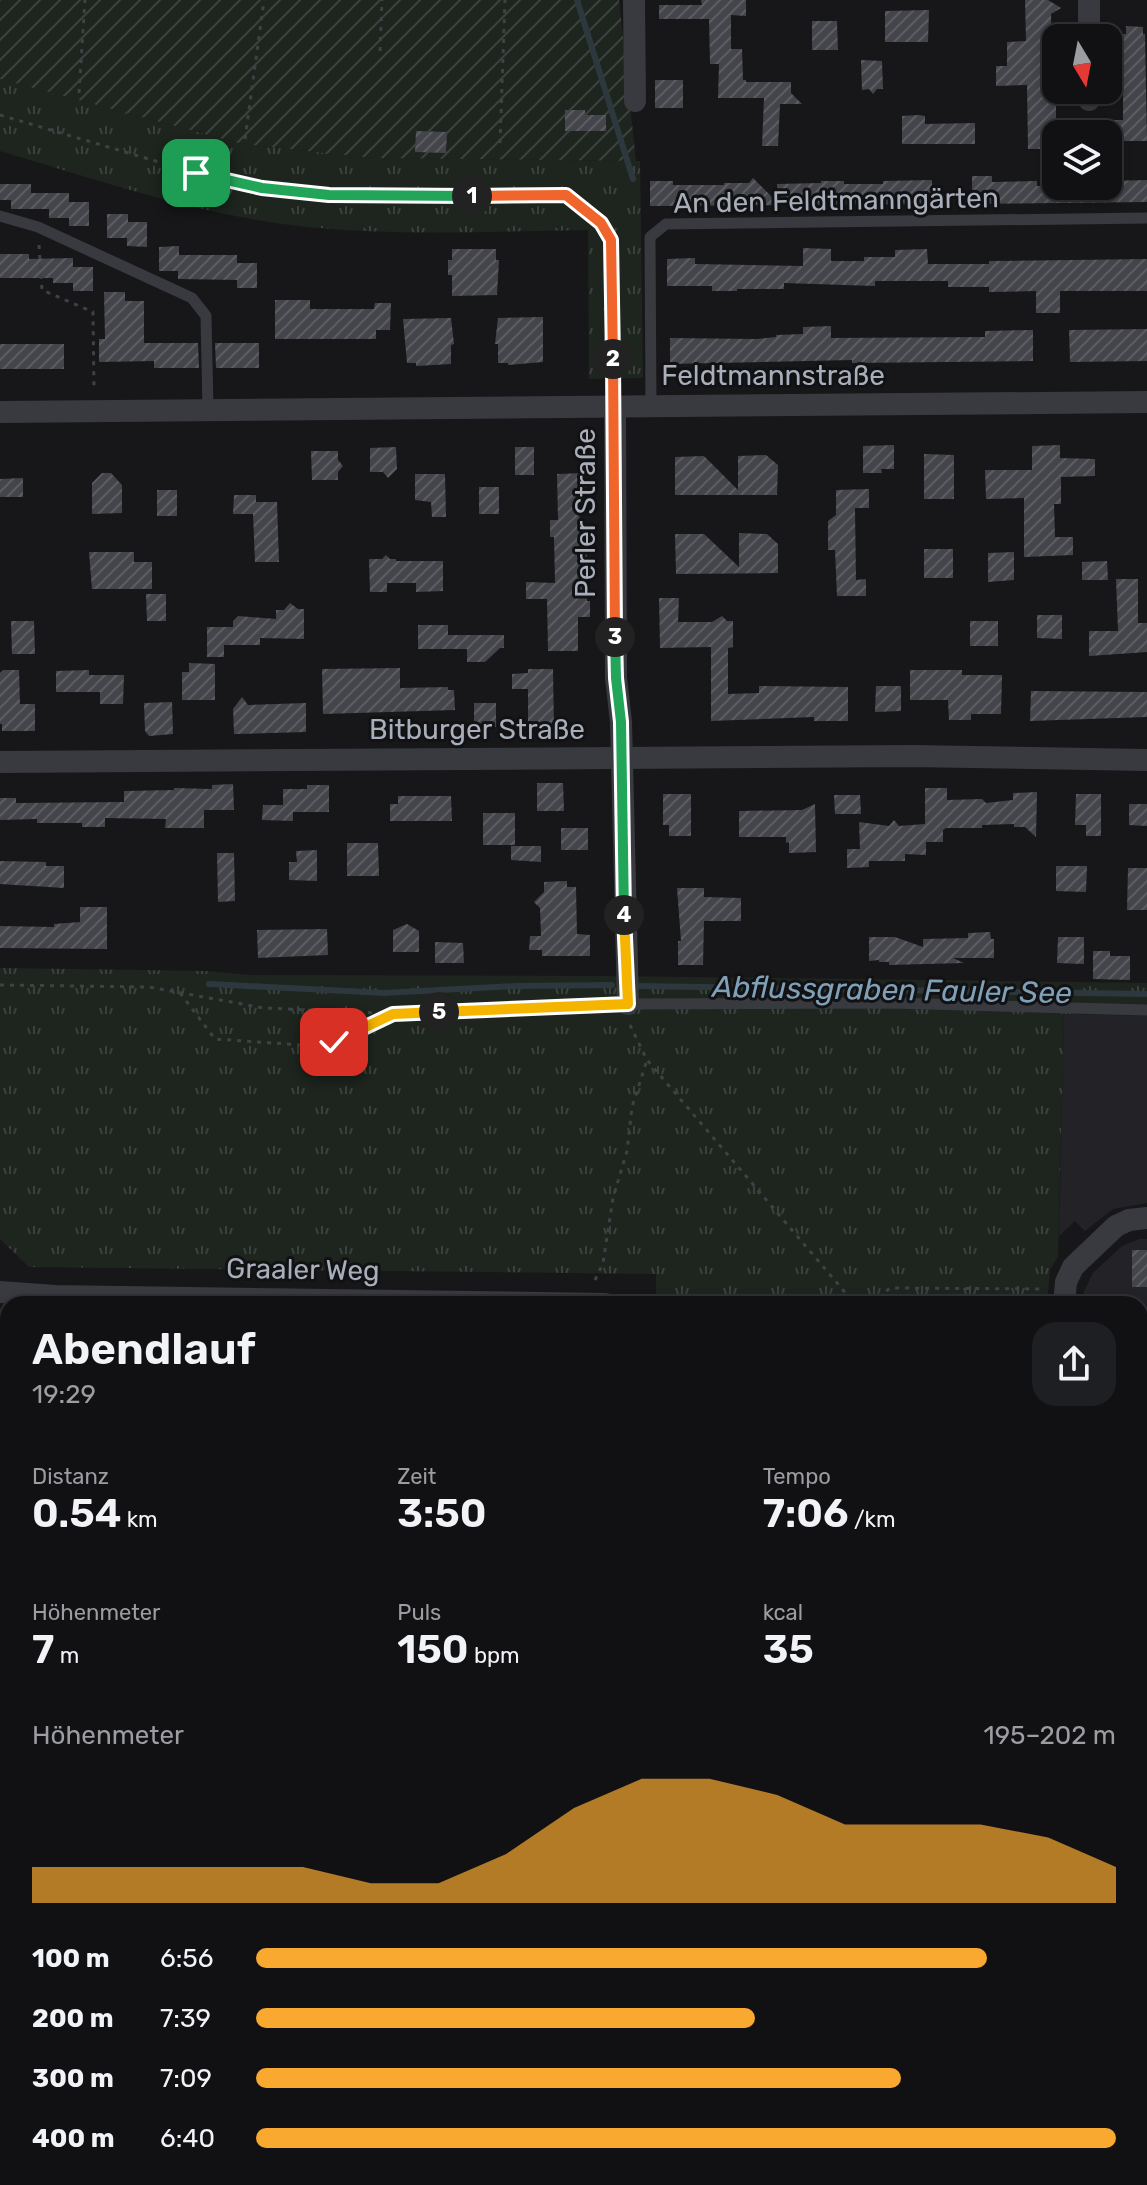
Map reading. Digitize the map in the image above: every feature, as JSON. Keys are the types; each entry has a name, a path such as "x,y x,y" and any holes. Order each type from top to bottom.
{"street":[{"path":"634,0 635,101"},
{"path":"1089,0 1089,24"},
{"name":"Feldtmannstraße","path":"0,412 1147,402"},
{"name":"Perler Straße","path":"615,405 616,678 622,758 628,1004"},
{"name":"Bitburger Straße","path":"0,762 913,756 1147,760"},
{"path":"1058,1296 1073,1267 1116,1226 1147,1218"},
{"name":"Graaler Weg","path":"0,1292 55,1296"}],"lane":[{"path":"0,216 38,227 192,298 206,316 208,409"},
{"name":"An den Feldtmanngärten","path":"651,405 650,237 666,224 1147,218"},
{"path":"628,1004 893,1003 1147,1010"}],"path":[{"path":"79,93 85,0"},
{"path":"245,139 264,0"},
{"path":"380,51 382,0"},
{"path":"500,143 505,0"},
{"path":"0,115 196,173 262,188 344,195 566,195 601,223 611,240 615,405"},
{"path":"38,227 42,290 93,312 94,411"},
{"path":"0,985 149,987 264,1008 393,1014 628,1004 628,1017 636,1042 647,1060 848,1296"},
{"path":"180,993 215,1039 316,1046 334,1042 393,1014"},
{"path":"595,1280 603,1263 613,1198 627,1151 632,1107 647,1060"},
{"path":"880,1296 890,1288 1038,1296"}],"shaded area":[{"path":"1064,1014 1147,1016 1147,1203 1113,1209 1085,1231 1075,1221 1059,1236"},
{"path":"1147,1239 1147,1296 1084,1296 1093,1273 1122,1246"}],"green space":[{"path":"0,0 619,0 636,161 373,158 242,144 0,79"},
{"path":"0,79 242,144 373,158 640,161 643,378 589,379 588,230 420,232 320,228 238,217 158,198 0,151"},
{"path":"0,968 205,971 250,975 1147,983 1147,1016 1064,1014 1058,1257 1050,1269 1048,1296 656,1296 656,1274 29,1267 0,1239"}],"building":[{"path":"701,0 746,0 746,16 731,15 731,49 742,49 743,80 791,82 791,93 802,104 780,104 778,146 762,146 764,98 718,98 719,64 710,64 709,19 659,19 659,5 702,5"},
{"path":"1025,0 1048,0 1061,8 1051,14 1051,24 1042,24 1042,104 1056,104 1056,120 1042,120 1042,149 1028,149 1027,85 996,86 996,66 1007,66 1007,42 1026,41"},
{"path":"929,10 928,42 885,42 885,11"},
{"path":"812,21 837,21 838,50 812,50"},
{"path":"1126,26 1143,27 1145,34 1147,141 1122,141 1122,34 1126,34"},
{"path":"861,60 882,61 883,89 877,89 873,94 869,89 862,90"},
{"path":"655,80 683,80 683,108 655,108"},
{"path":"565,110 585,110 585,115 606,115 606,131 565,131"},
{"path":"902,116 925,116 925,124 975,123 975,144 902,144"},
{"path":"416,131 447,132 446,153 415,152"},
{"path":"972,176 992,176 992,182 1037,181 1037,186 1042,186 1042,200 1122,200 1122,181 1147,180 1147,202 972,204"},
{"path":"753,178 778,203 777,184 844,181 844,184 883,184 883,181 932,180 932,204 650,206 650,181 673,181 673,185 724,185 749,183"},
{"path":"0,184 31,184 31,193 69,193 69,202 89,202 89,226 69,226 69,218 49,218 49,209 11,209 11,200 0,200"},
{"path":"107,214 128,214 128,222 147,222 147,247 127,246 127,238 107,238"},
{"path":"179,246 179,255 237,255 237,263 257,263 257,288 237,288 237,280 178,279 178,271 159,271 159,247"},
{"path":"803,248 831,249 831,261 864,261 864,257 895,257 895,250 927,249 928,264 1147,259 1147,291 1060,291 1060,313 1036,313 1036,291 989,292 989,287 948,287 948,281 875,281 875,286 784,283 784,289 737,291 712,291 712,286 667,286 667,259 695,258 695,264 803,266"},
{"path":"452,249 496,249 496,260 499,260 497,295 452,296 448,260 452,260"},
{"path":"0,254 29,254 29,259 73,258 73,267 93,267 93,291 73,291 73,283 53,283 53,278 0,278"},
{"path":"104,292 125,292 125,301 144,301 144,343 198,343 199,368 154,368 154,361 99,362 99,339 105,339"},
{"path":"275,300 310,300 310,309 374,309 375,303 391,303 390,330 376,330 376,339 275,339"},
{"path":"543,317 543,362 498,363 498,344 495,344 498,318"},
{"path":"451,318 454,344 451,345 451,364 416,366 416,363 407,363 403,319"},
{"path":"831,326 831,338 985,337 985,331 1033,330 1033,361 852,363 852,360 670,364 670,338 757,339 803,334 803,327"},
{"path":"1147,329 1147,361 1070,362 1069,330"},
{"path":"215,343 259,343 259,368 216,368"},
{"path":"0,344 64,344 64,369 0,369"},
{"path":"894,445 894,469 881,469 882,473 863,473 863,446"},
{"path":"1060,445 1060,458 1095,459 1095,476 1061,477 1061,504 1054,504 1055,537 1073,537 1073,555 1024,557 1024,498 986,499 985,470 1032,470 1032,446"},
{"path":"396,447 397,469 388,478 383,472 370,472 370,448"},
{"path":"515,447 534,447 534,475 515,475"},
{"path":"311,451 338,451 338,460 343,466 338,472 338,480 312,480"},
{"path":"924,454 954,455 954,499 924,499"},
{"path":"766,455 778,465 777,495 675,495 675,457 704,456 738,490 738,456"},
{"path":"102,473 111,473 122,485 122,513 92,514 92,483"},
{"path":"585,473 586,496 579,496 580,546 587,546 590,617 578,617 578,651 548,651 547,599 526,599 526,582 555,583 554,537 550,537 550,520 558,520 557,474"},
{"path":"415,474 445,474 446,517 432,517 431,502 415,500"},
{"path":"23,478 23,497 0,497 0,479"},
{"path":"479,487 499,487 499,514 479,514"},
{"path":"869,489 869,508 855,508 856,580 866,579 866,596 837,596 835,550 828,550 828,521 836,515 836,490"},
{"path":"157,490 177,490 177,516 157,516"},
{"path":"234,495 256,495 256,502 277,502 279,562 255,562 253,514 233,514"},
{"path":"739,533 767,534 778,544 778,573 676,574 675,534 704,534 739,567"},
{"path":"924,549 953,549 953,578 924,578"},
{"path":"89,552 134,552 134,562 152,562 152,589 92,589"},
{"path":"1014,552 1014,580 988,582 988,553"},
{"path":"386,555 396,561 443,561 443,591 416,592 416,583 387,583 387,592 370,592 369,559 382,559"},
{"path":"1107,561 1108,580 1082,580 1082,562"},
{"path":"1116,579 1138,579 1138,623 1147,623 1147,652 1089,656 1089,631 1118,631"},
{"path":"146,594 166,594 166,621 147,621"},
{"path":"659,598 679,598 678,622 712,622 722,616 727,621 733,621 733,647 728,648 728,694 759,693 759,686 848,687 848,721 814,721 814,717 711,721 711,647 660,648"},
{"path":"290,603 304,609 304,639 260,638 260,645 224,645 224,657 207,657 207,627 233,627 233,621 238,616 276,619 276,610 284,610"},
{"path":"1037,615 1062,615 1062,639 1037,638"},
{"path":"11,621 34,621 35,654 12,654"},
{"path":"970,621 998,621 998,646 970,646"},
{"path":"418,625 448,625 448,635 504,635 504,648 485,662 467,662 467,649 418,649"},
{"path":"189,663 215,664 215,700 182,700 182,672 189,672"},
{"path":"400,668 400,688 448,687 448,690 454,690 455,710 323,714 322,669"},
{"path":"528,669 553,669 554,729 528,729 528,689 512,689 512,674 528,673"},
{"path":"3,670 19,670 20,704 35,704 35,731 2,731 0,673"},
{"path":"89,670 89,675 124,675 123,704 100,704 100,692 56,692 56,671"},
{"path":"910,670 962,670 962,675 1002,675 1001,714 971,714 971,720 949,720 948,700 910,700"},
{"path":"876,686 901,686 901,711 875,712"},
{"path":"1031,691 1147,692 1147,717 1030,721"},
{"path":"242,697 248,705 306,703 306,732 234,734 233,709"},
{"path":"172,702 173,734 149,736 145,731 144,703"},
{"path":"474,703 496,703 496,727 474,727"},
{"path":"537,783 563,783 564,811 537,811"},
{"path":"233,784 234,810 204,810 204,828 165,828 166,819 105,818 105,827 82,827 82,823 37,823 37,819 0,820 0,798 16,798 16,803 124,802 124,791 212,789 212,785"},
{"path":"307,785 329,785 329,812 293,812 293,821 262,820 263,805 283,805 283,789 307,789"},
{"path":"925,788 947,788 947,800 982,799 986,803 1013,800 1013,793 1037,792 1036,837 1025,827 1014,827 1014,824 946,828 943,830 943,842 926,842 926,855 905,854 905,861 869,861 869,867 847,868 847,849 860,849 859,822 889,826 894,820 899,826 925,824"},
{"path":"663,794 691,794 691,836 669,836 669,825 663,825"},
{"path":"1076,794 1101,794 1101,836 1086,836 1086,825 1075,825"},
{"path":"834,795 860,795 861,814 835,814"},
{"path":"398,796 451,796 452,821 390,821 390,804 398,804"},
{"path":"815,804 816,852 789,853 786,837 739,837 739,811 802,810"},
{"path":"1129,804 1147,804 1147,826 1129,825"},
{"path":"483,813 515,813 515,845 483,845"},
{"path":"561,828 588,828 588,850 561,850"},
{"path":"347,843 378,843 379,876 347,876"},
{"path":"511,846 541,846 541,862 511,860"},
{"path":"317,850 317,881 289,880 289,862 297,862 296,851"},
{"path":"217,853 234,853 235,901 218,902"},
{"path":"0,861 46,862 46,866 64,866 64,888 0,884"},
{"path":"1056,866 1087,866 1086,892 1056,891"},
{"path":"1128,868 1147,868 1147,910 1127,910"},
{"path":"567,881 567,887 576,887 577,934 590,935 590,956 542,956 542,950 529,950 530,936 541,936 540,908 534,902 544,892 544,882"},
{"path":"677,888 704,888 704,897 741,898 741,921 704,921 703,965 678,965 678,941 681,941"},
{"path":"80,907 107,907 107,949 0,948 0,926 54,927 54,924 80,922"},
{"path":"407,924 419,931 419,952 393,952 393,930"},
{"path":"327,929 328,955 258,958 257,930"},
{"path":"990,932 991,939 994,939 994,958 953,958 964,963 889,965 889,962 879,960 869,961 869,937 895,937 923,947 923,939 968,938 968,933"},
{"path":"1058,937 1084,937 1084,964 1057,963"},
{"path":"435,942 463,943 464,963 435,963"},
{"path":"1093,951 1110,951 1110,956 1130,956 1130,980 1093,979"},
{"path":"1132,1250 1147,1250 1147,1287 1132,1287"}],"waterway":[{"path":"577,0 633,179"},
{"path":"209,984 384,993 612,985"},
{"name":"Abflussgraben Fauler See","path":"638,986 1147,994"}],"route":[{"path":"196,173 262,188 329,195 566,195 601,223 611,240 616,678 621,722 624,944 628,1004 393,1014 334,1042"}]}
